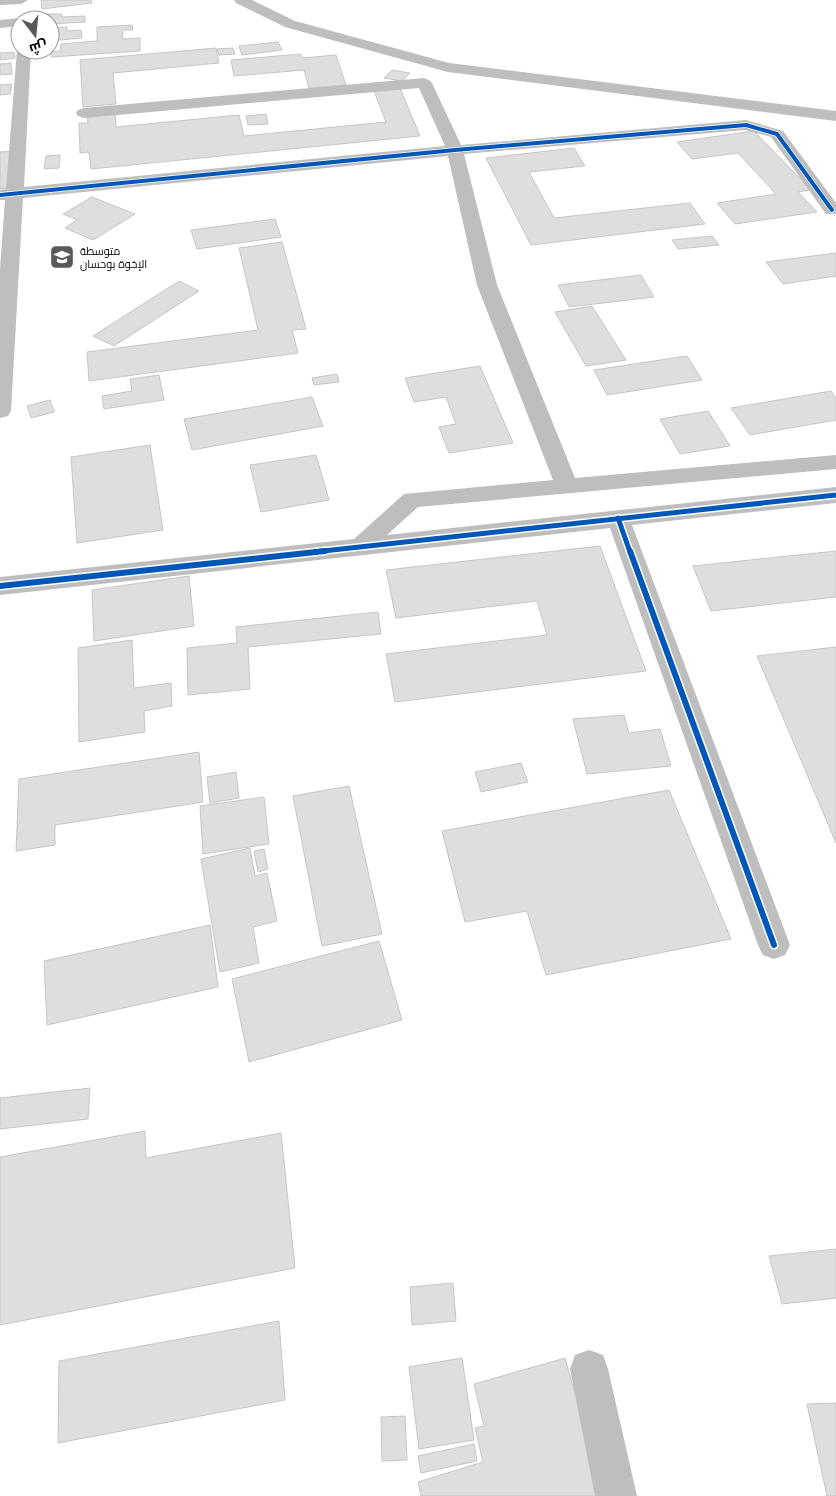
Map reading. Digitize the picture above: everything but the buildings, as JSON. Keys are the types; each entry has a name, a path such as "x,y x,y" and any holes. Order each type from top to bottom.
{"street":[{"path":"0,1 21,0"},
{"path":"241,0 290,24 448,67 836,116"},
{"path":"0,409 7,194 23,60"},
{"path":"84,113 424,83 455,150 487,284 567,486"},
{"path":"7,194 455,150 746,125 777,134 832,210"},
{"path":"361,546 412,500 836,462"},
{"path":"0,586 836,495"},
{"path":"618,518 774,945"},
{"path":"589,1369 616,1496"}],"cycle path":[{"path":"0,195 455,150 746,125 777,134 832,210"},
{"path":"0,586 836,495"},
{"path":"618,518 774,945"}],"place":[{"name":"متوسطة الإخوة بوحسان","path":"62,257"}]}
